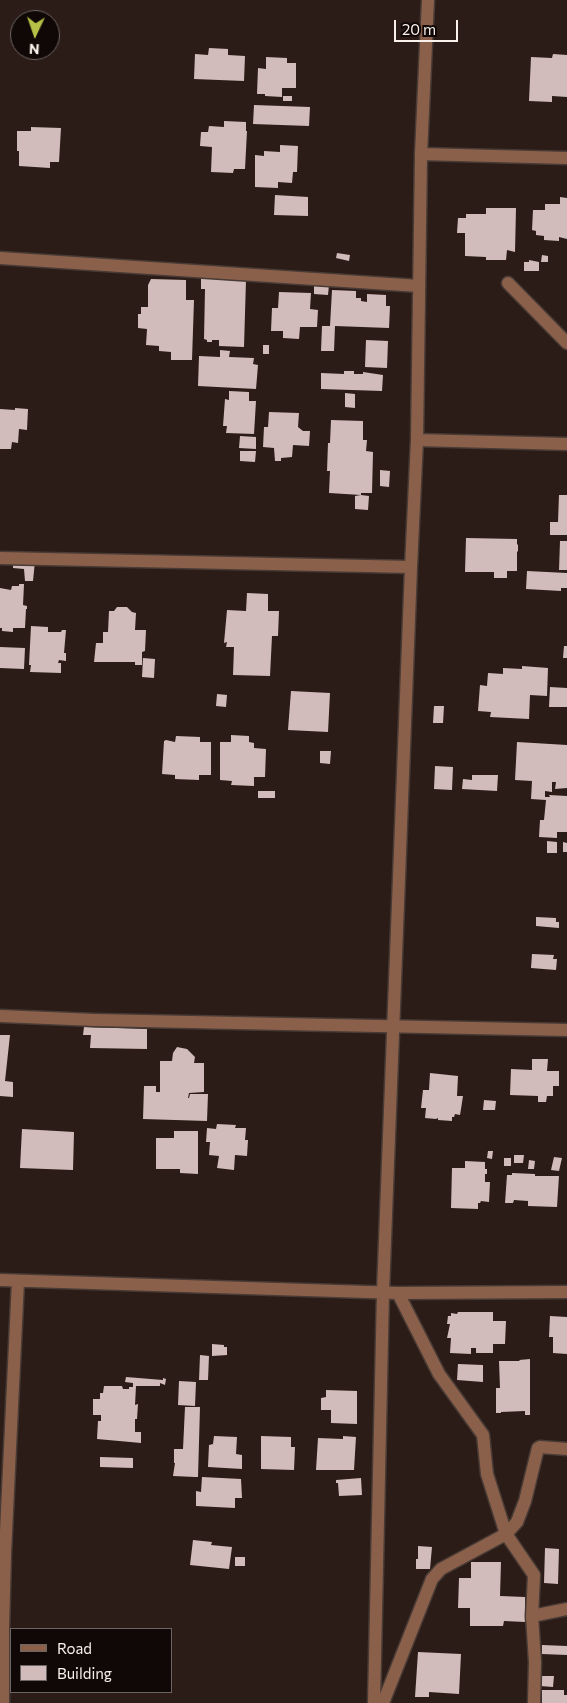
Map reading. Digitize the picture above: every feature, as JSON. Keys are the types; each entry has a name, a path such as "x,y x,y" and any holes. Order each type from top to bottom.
{"street":[{"path":"378,1701 383,1292 411,567 418,440 418,286 421,154 428,0"},
{"path":"421,154 567,158"},
{"path":"0,258 418,286"},
{"path":"508,283 567,343"},
{"path":"418,440 567,444"},
{"path":"0,558 411,567"},
{"path":"0,1016 95,1020 567,1030"},
{"path":"0,1280 398,1293 567,1292"},
{"path":"3,1703 5,1553 18,1281"},
{"path":"398,1293 439,1374 483,1435 487,1474 506,1534 534,1575 532,1616 535,1662 534,1703"},
{"path":"378,1701 432,1579 441,1569 506,1534 517,1522 522,1511 538,1448 567,1449"},
{"path":"532,1616 567,1609"}],"building":[{"path":"209,48 228,49 228,55 245,56 244,81 194,79 195,54 208,55"},
{"path":"553,54 567,55 567,97 552,96 552,102 529,101 531,57 552,58"},
{"path":"266,57 287,58 287,63 296,63 296,88 282,88 282,97 257,94 258,68 266,69"},
{"path":"283,96 292,96 292,101 283,101"},
{"path":"254,105 310,107 309,126 253,124"},
{"path":"224,121 246,122 245,169 234,169 233,173 211,172 212,147 200,146 201,132 208,132 209,126 224,127"},
{"path":"31,127 61,128 59,162 50,162 50,168 19,166 17,131 31,131"},
{"path":"280,145 298,146 297,172 293,172 292,183 278,182 278,188 255,187 255,155 264,156 264,151 280,152"},
{"path":"275,195 308,197 308,216 274,215"},
{"path":"560,197 567,198 567,239 559,237 559,241 544,240 544,236 536,235 536,231 532,230 533,210 545,210 545,204 560,204"},
{"path":"486,208 516,208 515,252 507,250 506,260 486,260 486,257 465,256 465,233 457,233 458,218 466,218 466,214 486,214"},
{"path":"337,253 350,255 349,261 336,258"},
{"path":"542,255 548,256 548,262 541,262"},
{"path":"529,260 539,262 539,271 524,271 524,262 529,262"},
{"path":"201,278 246,280 244,347 219,346 219,340 207,342 204,339 205,289 201,289"},
{"path":"151,279 186,280 186,300 194,300 192,360 171,360 171,352 159,351 159,346 146,345 147,329 138,328 138,314 141,314 141,307 148,307 148,285"},
{"path":"314,284 329,285 328,295 314,294"},
{"path":"332,290 356,291 356,298 361,298 361,301 367,302 367,294 386,295 386,306 390,306 389,328 335,326 334,351 321,351 322,326 330,326"},
{"path":"279,292 311,293 310,309 318,310 317,327 300,327 299,339 283,338 283,331 271,331 272,308 278,308"},
{"path":"366,340 388,341 387,368 365,367"},
{"path":"263,345 269,345 269,354 263,354"},
{"path":"220,350 230,351 229,357 254,358 253,364 258,365 256,389 198,386 199,356 220,357"},
{"path":"344,371 354,371 354,374 363,374 363,372 383,375 382,391 321,389 321,373 344,374"},
{"path":"229,391 249,392 249,401 256,401 254,434 226,433 227,426 223,426 225,399 229,400"},
{"path":"345,393 355,394 355,408 345,407"},
{"path":"15,408 28,409 27,430 19,429 18,443 12,442 11,449 0,449 0,409 15,410"},
{"path":"269,412 299,413 298,427 303,431 310,431 309,446 293,445 292,457 281,458 281,461 275,461 274,448 263,447 264,427 268,427"},
{"path":"331,420 363,421 363,440 367,440 366,451 373,452 372,493 361,493 361,495 329,493 330,471 327,471"},
{"path":"240,436 256,437 256,449 239,448"},
{"path":"240,451 256,451 255,462 240,461"},
{"path":"380,470 390,471 389,487 380,486"},
{"path":"559,495 567,495 567,535 550,535 550,522 558,522"},
{"path":"355,496 369,496 368,510 355,509"},
{"path":"466,538 517,539 517,571 507,571 507,578 494,578 494,572 465,572"},
{"path":"560,541 567,541 567,570 559,570"},
{"path":"13,560 35,561 33,581 25,581 24,569 13,568"},
{"path":"527,571 567,573 567,588 561,588 561,591 526,589"},
{"path":"19,584 24,584 23,605 27,606 25,628 13,628 13,632 2,631 2,628 0,628 0,588 11,590 12,586 19,586"},
{"path":"247,593 268,594 268,611 279,611 278,636 272,636 270,676 233,675 234,647 226,647 227,642 224,643 227,610 246,611"},
{"path":"117,607 127,607 136,613 135,630 146,630 142,665 135,665 135,662 94,662 96,643 103,643 103,632 108,632 109,611 114,611"},
{"path":"31,626 48,627 48,632 66,630 64,653 66,653 66,661 59,660 58,663 61,663 61,673 30,672"},
{"path":"564,646 567,646 567,658 563,658"},
{"path":"0,647 25,648 24,669 0,668"},
{"path":"143,658 155,659 154,678 142,677"},
{"path":"522,666 548,668 547,696 530,695 529,719 490,717 491,712 478,711 480,685 487,686 488,673 503,674 503,668 522,669"},
{"path":"550,687 567,688 567,707 549,707"},
{"path":"291,691 330,693 328,732 288,730"},
{"path":"217,694 227,695 226,707 216,706"},
{"path":"434,706 444,706 443,723 433,723"},
{"path":"231,735 249,736 249,742 254,743 254,748 266,749 265,777 254,777 254,786 231,785 232,781 220,780 220,742 231,742"},
{"path":"176,736 200,737 200,742 211,742 211,775 199,775 199,780 175,779 175,775 162,774 164,741 175,742"},
{"path":"517,742 567,745 567,788 555,789 556,782 552,782 552,792 545,791 545,797 550,797 549,795 567,796 567,832 557,832 557,838 539,837 540,820 544,820 546,800 531,799 532,781 515,780"},
{"path":"320,751 331,751 330,764 320,763"},
{"path":"435,766 453,767 452,790 434,789"},
{"path":"472,775 498,775 497,791 462,789 463,779 472,780"},
{"path":"258,791 275,791 275,798 258,798"},
{"path":"547,841 557,842 557,853 547,853"},
{"path":"563,842 567,843 567,852 563,852"},
{"path":"536,917 556,918 556,922 559,922 559,928 536,926"},
{"path":"532,954 554,955 553,959 557,959 556,970 531,968"},
{"path":"84,1027 147,1029 147,1049 90,1048 91,1035 83,1035"},
{"path":"0,1035 10,1035 5,1081 13,1082 13,1097 0,1096"},
{"path":"177,1047 187,1049 195,1057 194,1063 204,1063 204,1092 189,1093 188,1098 190,1094 208,1094 207,1121 143,1119 144,1086 156,1086 156,1092 160,1092 160,1061 172,1061 173,1053"},
{"path":"532,1059 548,1059 547,1071 559,1071 559,1086 553,1086 553,1096 547,1096 546,1102 538,1102 538,1096 510,1095 511,1069 532,1070"},
{"path":"430,1073 458,1076 457,1096 463,1096 460,1115 455,1114 452,1117 452,1121 425,1118 426,1108 421,1108 423,1090 429,1090"},
{"path":"484,1100 496,1101 495,1110 483,1110"},
{"path":"217,1124 236,1125 235,1128 246,1128 245,1140 248,1140 247,1156 235,1155 234,1170 217,1168 219,1156 209,1155 210,1142 206,1142 207,1128 216,1129"},
{"path":"22,1129 74,1132 73,1170 20,1168"},
{"path":"174,1131 198,1131 198,1174 180,1173 180,1169 156,1169 156,1138 174,1138"},
{"path":"488,1151 493,1151 492,1159 487,1158"},
{"path":"514,1155 524,1155 523,1163 514,1163"},
{"path":"554,1157 562,1158 559,1171 551,1170"},
{"path":"504,1158 511,1158 511,1166 504,1166"},
{"path":"529,1160 535,1161 534,1169 528,1169"},
{"path":"465,1161 485,1162 485,1169 487,1169 485,1182 490,1182 489,1202 481,1201 478,1203 478,1209 451,1208 452,1168 465,1168"},
{"path":"512,1173 535,1174 535,1176 559,1176 557,1207 528,1206 528,1201 514,1200 513,1203 505,1203 507,1175 512,1175"},
{"path":"458,1312 493,1312 493,1321 506,1321 505,1344 493,1344 493,1353 476,1353 476,1348 471,1348 471,1354 450,1353 451,1338 447,1338 450,1324 447,1324 448,1316 451,1316 451,1313 457,1314"},
{"path":"550,1316 567,1317 567,1354 553,1353 553,1337 549,1337"},
{"path":"212,1344 227,1347 227,1355 212,1356"},
{"path":"200,1355 209,1356 208,1380 199,1380"},
{"path":"530,1359 530,1415 525,1415 525,1411 496,1413 496,1388 500,1388 499,1361"},
{"path":"458,1364 483,1365 483,1382 457,1380"},
{"path":"126,1377 166,1379 165,1385 160,1383 160,1386 136,1386 135,1405 138,1404 135,1432 141,1432 141,1443 97,1439 98,1421 101,1421 101,1415 93,1415 93,1399 100,1399 100,1393 103,1393 104,1386 122,1386 123,1389 133,1387 133,1383 125,1382"},
{"path":"179,1381 196,1382 195,1406 178,1405"},
{"path":"326,1390 357,1391 357,1424 331,1423 331,1410 321,1410 321,1398 326,1397"},
{"path":"185,1407 200,1407 198,1477 173,1476 175,1463 174,1449 183,1449"},
{"path":"214,1436 237,1437 236,1454 242,1455 242,1469 208,1467 209,1445 213,1444"},
{"path":"261,1436 291,1437 291,1447 295,1447 294,1470 261,1469"},
{"path":"343,1436 356,1437 354,1470 316,1470 318,1438 343,1439"},
{"path":"100,1457 133,1458 133,1468 100,1467"},
{"path":"202,1477 241,1479 242,1498 235,1498 235,1508 196,1506 196,1491 201,1492"},
{"path":"361,1478 362,1495 339,1496 336,1480"},
{"path":"193,1540 212,1542 211,1545 232,1547 229,1569 190,1565"},
{"path":"418,1546 432,1547 430,1569 416,1569"},
{"path":"545,1548 559,1549 558,1584 544,1583"},
{"path":"235,1557 245,1557 245,1566 235,1566"},
{"path":"471,1562 501,1562 500,1596 525,1597 525,1622 504,1621 503,1626 470,1626 470,1608 458,1608 459,1578 471,1578"},
{"path":"542,1645 567,1646 567,1655 542,1654"},
{"path":"418,1652 461,1654 459,1694 429,1692 429,1697 415,1697"},
{"path":"540,1676 554,1676 553,1687 540,1686"},
{"path":"542,1690 564,1690 564,1695 567,1695 567,1703 542,1703"}]}
